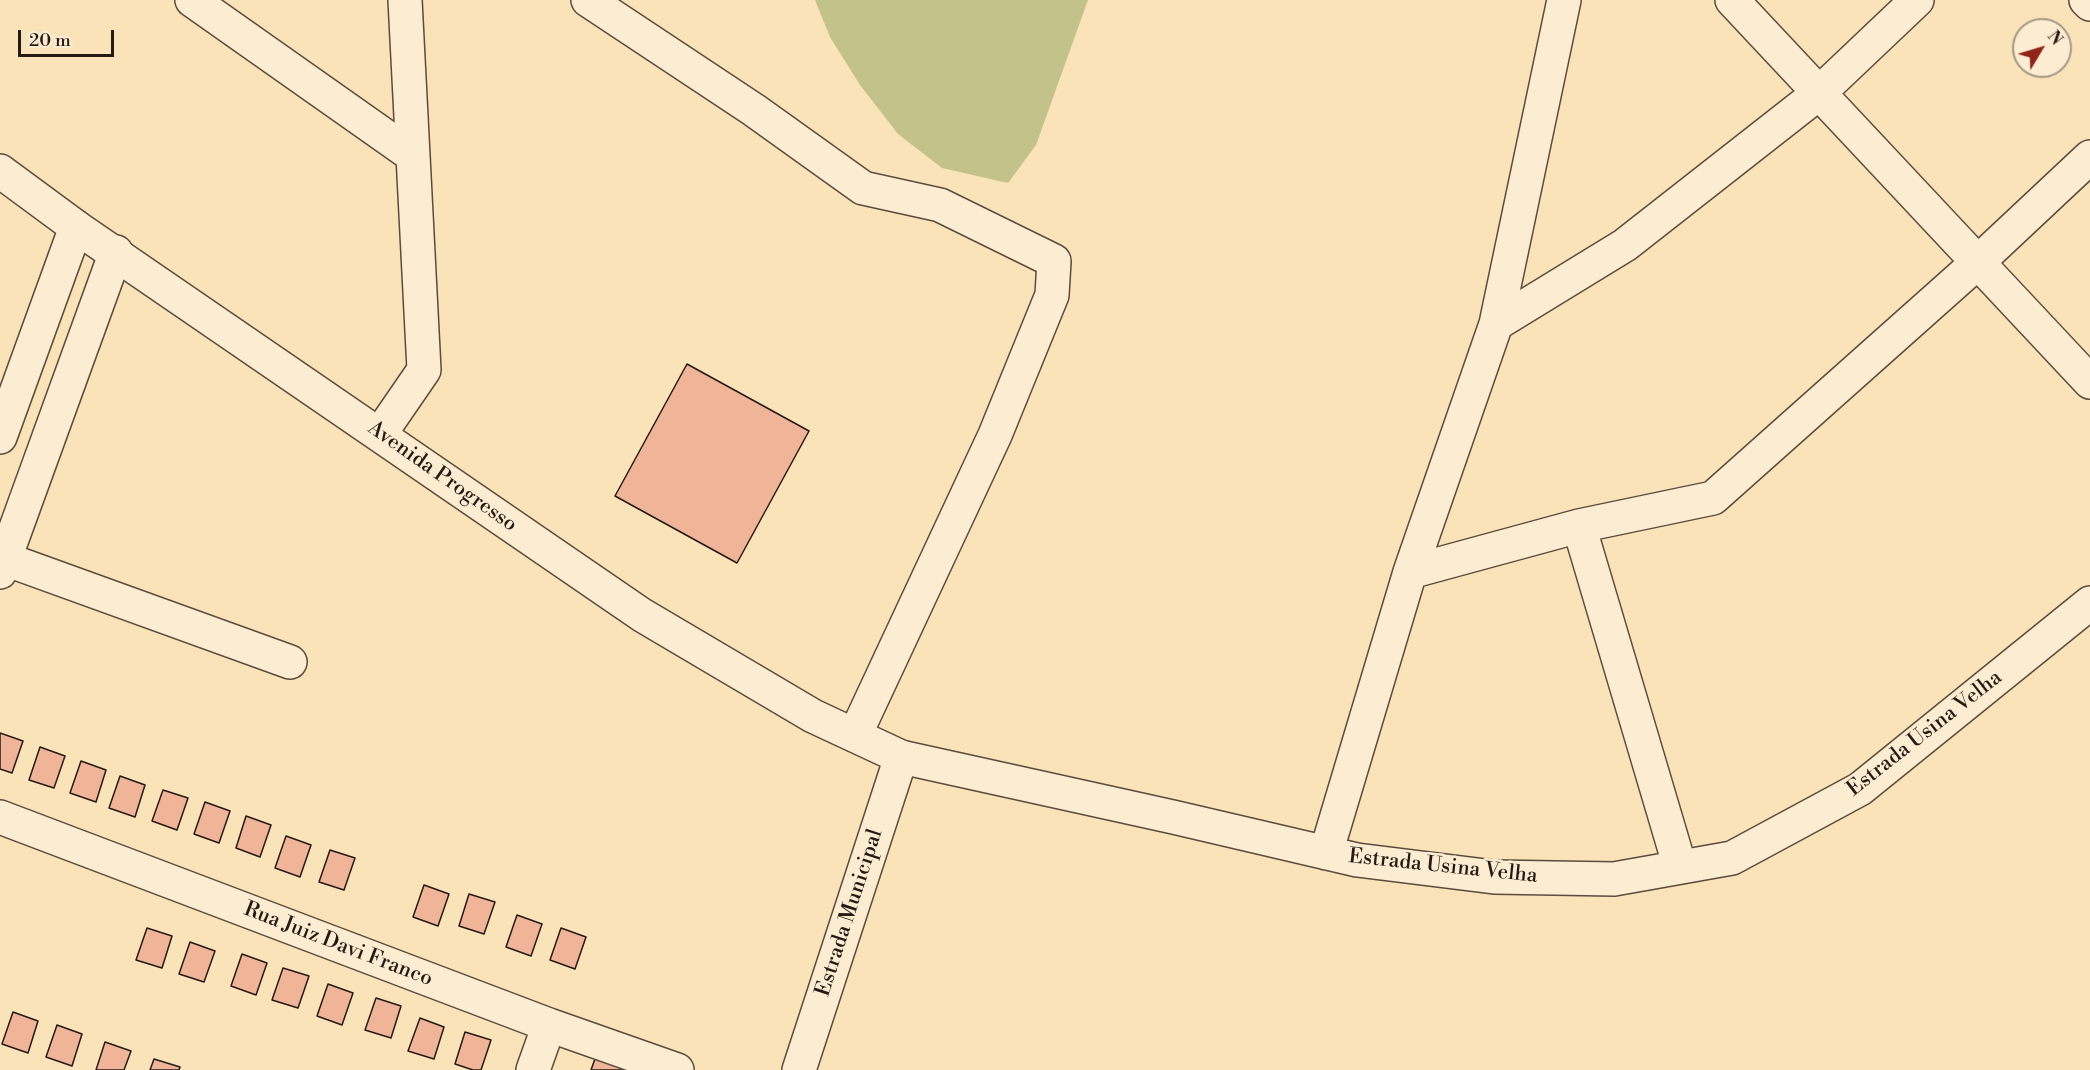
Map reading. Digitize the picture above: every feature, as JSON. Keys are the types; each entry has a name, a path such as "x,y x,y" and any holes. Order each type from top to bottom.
{"street":[{"path":"192,0 412,155"},
{"path":"380,434 424,370 405,0"},
{"path":"588,0 754,110 863,188 940,206 1054,261 1052,295 995,435 855,735"},
{"path":"1326,853 1410,572 1496,324 1564,0"},
{"path":"1732,0 2090,382"},
{"path":"1496,324 1625,245 1819,93 1917,0"},
{"path":"2086,0 2090,4"},
{"path":"1410,572 1579,526 1713,498 1978,262 2090,157"},
{"name":"Avenida Progresso","path":"0,171 76,227 116,252 642,615 813,716 901,757"},
{"path":"0,438 76,227"},
{"path":"116,252 2,565 290,662"},
{"path":"1579,526 1680,867"},
{"name":"Estrada Usina Velha","path":"901,757 1357,860 1494,877 1614,879 1732,858 1860,789 2090,603"},
{"name":"Estrada Municipal","path":"799,1070 901,757"},
{"name":"Rua Juiz Davi Franco","path":"0,817 549,1025 677,1070"},
{"path":"533,1070 549,1025"}],"shaded area":[{"path":"815,0 1088,0 1036,145 1008,183 942,168 898,134 860,85 830,37"}],"building":[{"path":"687,364 809,431 737,563 615,496"},
{"path":"0,733 23,741 12,773 0,769"},
{"path":"40,747 65,756 54,788 29,780"},
{"path":"81,761 106,770 96,802 70,793"},
{"path":"120,776 145,785 135,817 109,808"},
{"path":"163,790 188,798 177,830 152,821"},
{"path":"205,802 230,811 219,843 194,834"},
{"path":"246,816 271,825 260,857 236,848"},
{"path":"286,836 311,845 300,877 275,868"},
{"path":"330,850 355,858 344,890 319,882"},
{"path":"424,885 449,894 438,926 413,917"},
{"path":"469,894 495,902 484,934 459,926"},
{"path":"517,915 542,924 531,956 506,947"},
{"path":"147,928 172,936 162,968 136,960"},
{"path":"561,928 586,937 575,969 550,960"},
{"path":"190,942 215,951 204,982 179,974"},
{"path":"242,954 267,963 256,995 231,986"},
{"path":"283,968 309,976 298,1008 272,1000"},
{"path":"328,984 353,993 342,1025 317,1016"},
{"path":"376,998 401,1006 391,1038 365,1030"},
{"path":"13,1012 38,1021 28,1053 2,1044"},
{"path":"420,1018 444,1027 434,1059 408,1051"},
{"path":"57,1025 82,1034 72,1066 46,1057"},
{"path":"465,1032 491,1040 481,1070 455,1064"},
{"path":"105,1042 131,1051 124,1070 96,1070"},
{"path":"596,1056 635,1070 591,1070"},
{"path":"154,1059 180,1067 179,1070 150,1070"}]}
